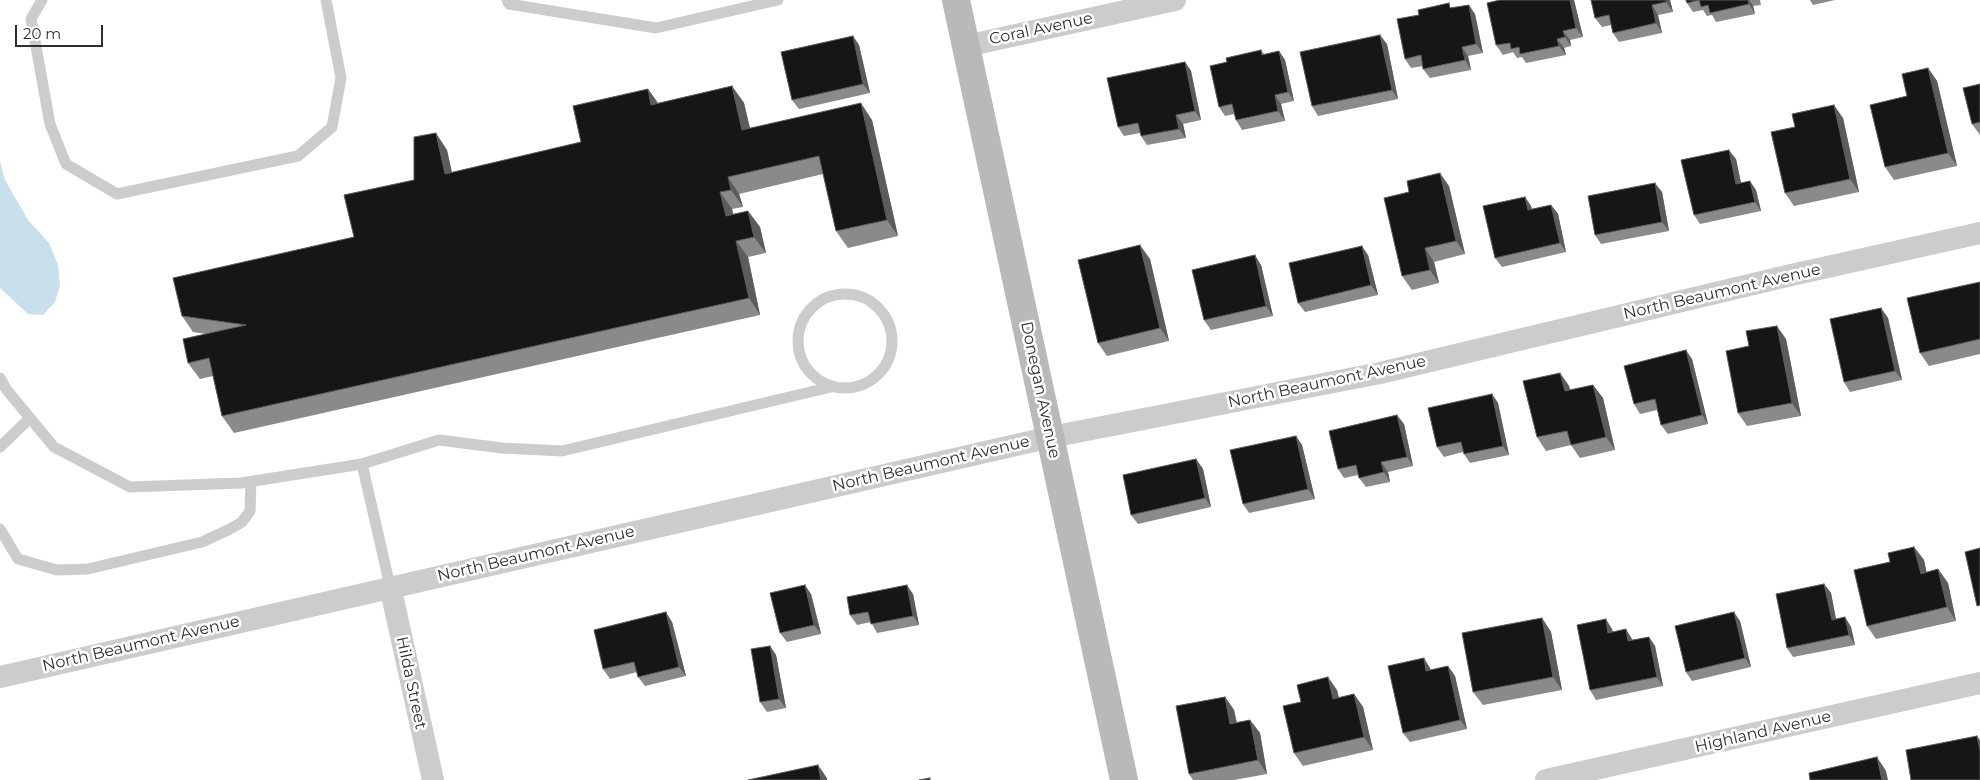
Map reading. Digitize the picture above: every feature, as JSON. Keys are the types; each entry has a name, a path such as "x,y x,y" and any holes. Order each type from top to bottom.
{"street":[{"name":"Donegan Avenue","path":"956,0 1124,780"},
{"name":"Coral Avenue","path":"966,46 1175,0"},
{"name":"North Beaumont Avenue","path":"0,677 390,586 1051,437 1380,373 1777,278 1980,233"},
{"name":"Hilda Street","path":"390,586 433,780"},
{"name":"Highland Avenue","path":"1546,780 1980,683"}],"lane":[{"path":"42,0 31,19 50,124 66,164 117,194 298,156 332,127 341,78 326,0"},
{"path":"507,0 509,4 656,28 778,0"},
{"path":"0,378 54,447 130,487 251,482 362,464 439,440 502,448 562,451 831,387 853,388 874,379 884,368 891,355 893,340 890,325 883,312 873,301 857,294 841,293 825,297 812,307 802,320 798,336 799,353 806,368 818,380 831,387"},
{"path":"0,447 30,418"},
{"path":"362,464 390,586"},
{"path":"0,530 18,559 57,570 88,569 202,542 228,530 242,522 250,511 251,482"}],"water":[{"path":"0,161 5,180 28,220 49,243 58,265 60,286 55,302 43,315 28,314 0,288"}],"building":[{"path":"1500,0 1570,0 1576,28 1563,31 1565,37 1557,39 1559,46 1520,54 1519,47 1511,49 1510,43 1496,45 1487,3"},
{"path":"1591,0 1666,0 1666,2 1652,5 1656,23 1613,33 1609,15 1595,18"},
{"path":"1686,0 1699,0 1687,3"},
{"path":"1699,0 1748,0 1749,4 1710,13 1708,5 1701,7"},
{"path":"1449,3 1450,8 1469,5 1476,44 1462,47 1465,60 1423,69 1421,55 1405,59 1397,19 1419,15 1418,10"},
{"path":"1380,35 1392,90 1312,106 1300,52"},
{"path":"853,36 863,84 792,100 781,52"},
{"path":"1261,50 1262,55 1279,51 1288,92 1275,95 1278,111 1236,120 1232,104 1219,107 1210,66 1227,62 1226,58"},
{"path":"1185,62 1195,111 1176,115 1179,129 1141,136 1138,123 1118,127 1107,78"},
{"path":"1928,68 1948,153 1885,167 1870,105 1907,96 1902,74"},
{"path":"1980,84 1980,122 1972,124 1963,88"},
{"path":"732,86 742,130 861,103 887,220 836,231 819,156 728,177 731,190 720,192 726,216 748,211 754,237 736,241 749,298 222,416 209,358 188,363 183,339 246,325 182,316 173,278 354,237 344,195 414,180 414,137 436,133 445,174 581,142 573,106 648,89 651,105"},
{"path":"1834,105 1850,179 1785,193 1771,132 1795,127 1792,114"},
{"path":"1729,150 1736,184 1750,181 1755,202 1694,215 1681,160"},
{"path":"1440,173 1456,241 1425,248 1430,270 1402,276 1384,198 1409,192 1407,181"},
{"path":"1655,183 1662,222 1595,235 1588,196"},
{"path":"1525,197 1528,210 1551,205 1560,243 1495,258 1483,206"},
{"path":"1140,245 1160,328 1098,343 1078,260"},
{"path":"1362,246 1371,285 1298,303 1289,263"},
{"path":"1255,255 1266,306 1204,320 1192,270"},
{"path":"1980,282 1980,339 1920,353 1907,298"},
{"path":"1881,308 1895,371 1844,382 1830,319"},
{"path":"1777,326 1792,403 1738,413 1726,351 1749,346 1746,331"},
{"path":"1686,350 1702,415 1661,425 1655,399 1634,404 1624,366"},
{"path":"1560,373 1565,391 1593,385 1606,437 1571,445 1567,431 1537,437 1523,381"},
{"path":"1492,394 1503,446 1464,454 1461,442 1437,447 1428,408"},
{"path":"1397,415 1407,457 1381,462 1384,472 1359,478 1356,465 1338,469 1329,431"},
{"path":"1296,436 1308,489 1243,504 1230,450"},
{"path":"1196,459 1205,498 1131,515 1123,475"},
{"path":"1914,547 1921,574 1938,569 1947,607 1867,626 1854,570 1890,562 1888,553"},
{"path":"1980,548 1980,605 1977,606 1965,552"},
{"path":"1824,584 1832,620 1845,617 1849,635 1787,648 1776,594"},
{"path":"805,585 814,625 780,633 770,593"},
{"path":"907,585 913,616 871,624 868,612 850,615 847,597"},
{"path":"666,612 679,667 638,677 634,662 603,669 594,630"},
{"path":"1734,612 1745,658 1686,672 1675,626"},
{"path":"1542,618 1553,677 1473,692 1462,633"},
{"path":"1606,619 1608,633 1626,629 1628,641 1649,637 1657,677 1590,690 1577,625"},
{"path":"770,646 779,699 760,702 751,649"},
{"path":"1424,658 1426,671 1448,666 1460,720 1403,733 1388,666"},
{"path":"1328,677 1333,699 1354,694 1364,737 1294,753 1283,706 1301,702 1297,685"},
{"path":"1225,697 1230,724 1250,720 1258,760 1189,774 1176,706"},
{"path":"1977,736 1980,750 1980,780 1911,780 1906,750"},
{"path":"1877,757 1882,780 1810,780 1809,773"},
{"path":"818,765 821,780 748,780"}]}
